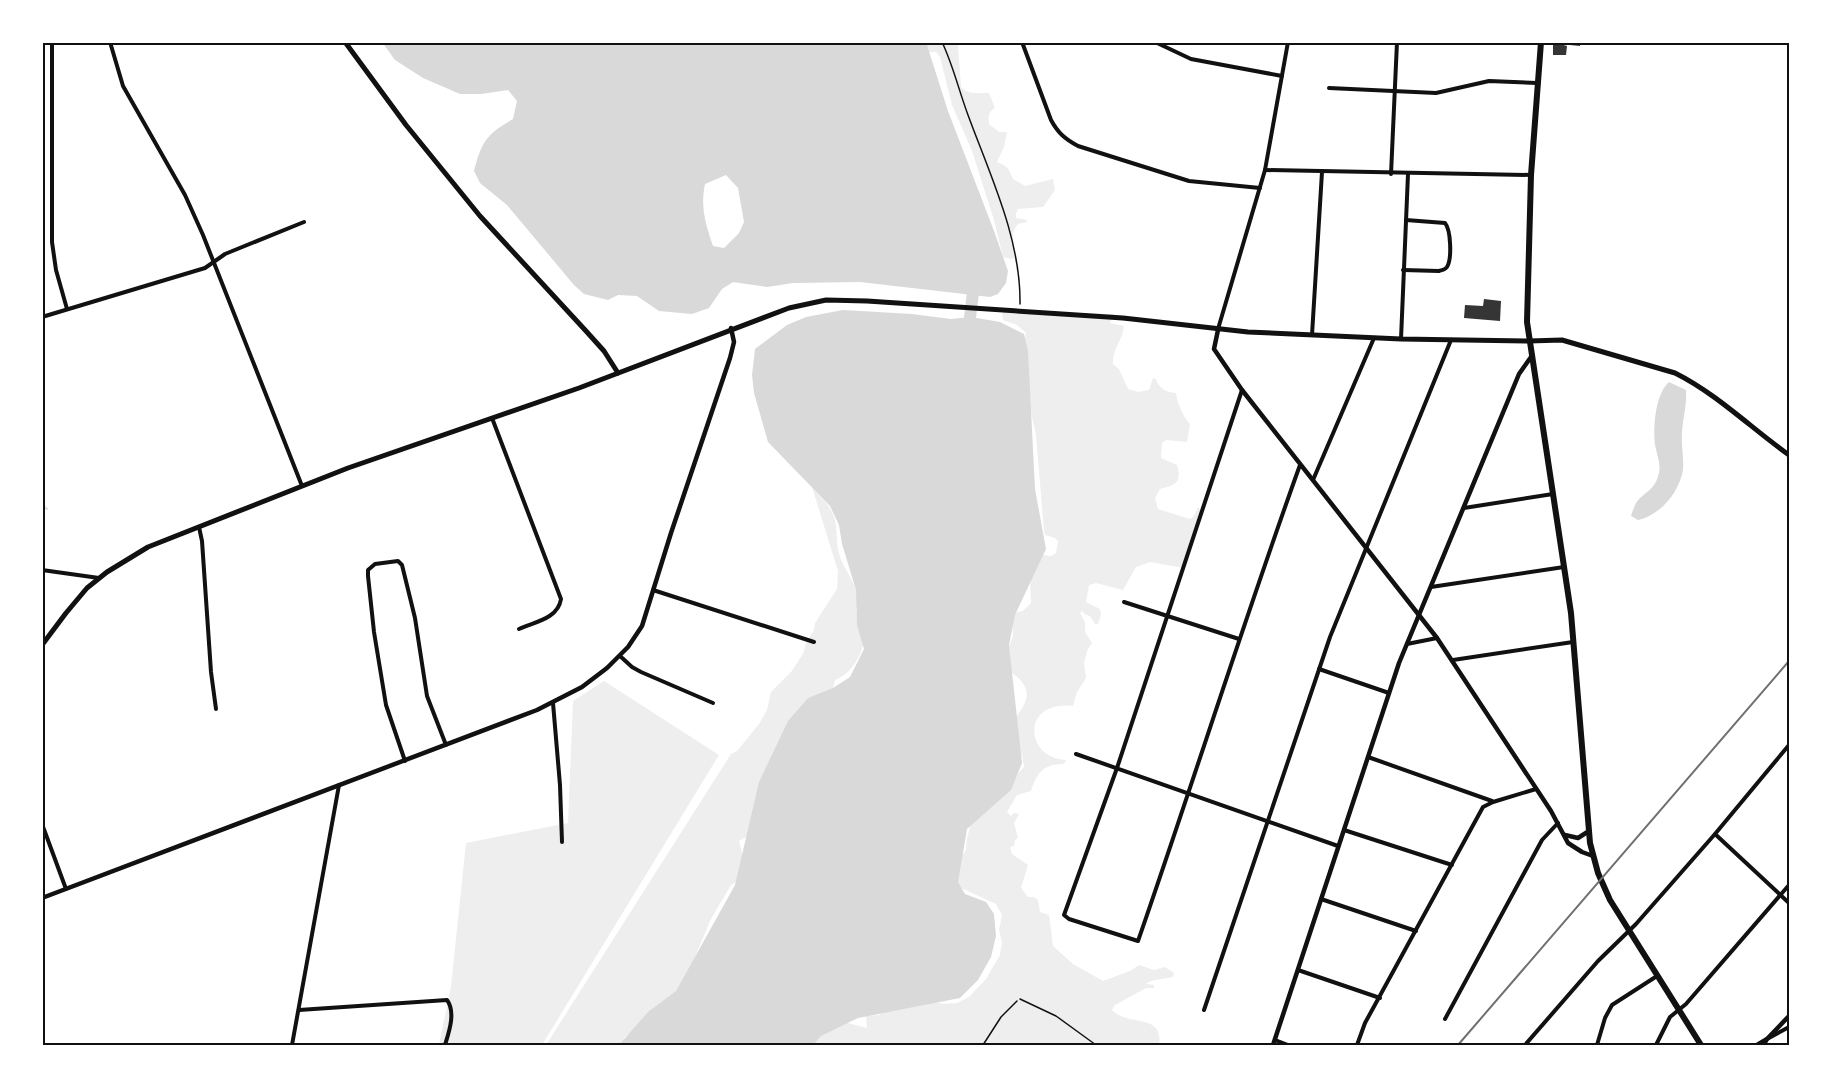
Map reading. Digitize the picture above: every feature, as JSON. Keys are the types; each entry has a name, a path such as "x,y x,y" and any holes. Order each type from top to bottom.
{"main road":[{"path":"345,42 406,125 480,216 604,351 618,373"},
{"path":"1540,42 1531,175 1527,302 1529,341 1574,642 1589,831 1593,855 1605,890 1701,1045"},
{"path":"42,645 87,588 148,547 302,486 618,373 761,317 826,300 1156,321 1218,330 1401,339 1562,340 1675,373 1700,386 1789,455"}],"street":[{"path":"52,42 52,242 56,270 67,309"},
{"path":"110,42 123,86 185,195 214,261 302,486"},
{"path":"1022,42 1051,120 1058,132 1067,140 1078,146 1189,181 1260,188"},
{"path":"1155,42 1191,58 1282,76"},
{"path":"1288,42 1265,170 1214,350 1242,390 1453,660 1558,823 1568,843 1574,848 1593,855"},
{"path":"1391,174 1397,42"},
{"path":"1329,88 1444,92 1489,81 1538,83"},
{"path":"1265,170 1531,175"},
{"path":"1312,335 1322,172"},
{"path":"1401,339 1408,174"},
{"path":"1403,270 1439,272 1444,270 1448,263 1450,232 1445,223 1406,220"},
{"path":"42,317 205,268 225,254 304,222"},
{"path":"42,898 553,703 582,687 620,656 642,626 730,358 734,342 731,328"},
{"path":"1313,480 1374,338"},
{"path":"1204,1010 1319,669 1366,546 1452,340"},
{"path":"1288,1045 1274,1043 1406,644 1519,374 1531,357"},
{"path":"1242,390 1117,768 1064,915 1069,919 1138,941 1300,465"},
{"path":"492,418 561,599 558,610 553,615 519,629"},
{"path":"1464,508 1553,494"},
{"path":"199,526 216,709"},
{"path":"405,761 386,705 374,632 368,570 375,564 398,561 402,565 415,618 427,696 446,745"},
{"path":"1431,587 1564,567"},
{"path":"42,570 100,578"},
{"path":"653,590 814,642"},
{"path":"1124,602 1239,639"},
{"path":"1406,644 1437,638"},
{"path":"1453,660 1574,642"},
{"path":"620,656 641,672 713,703"},
{"path":"1319,669 1389,693"},
{"path":"553,703 561,785 562,842"},
{"path":"1525,1045 1598,961 1715,834 1789,745"},
{"path":"1076,754 1338,846"},
{"path":"1368,757 1493,802"},
{"path":"292,1045 339,784"},
{"path":"1357,1045 1365,1023 1483,807 1536,789"},
{"path":"1445,1019 1542,840 1558,823"},
{"path":"42,824 66,889"},
{"path":"1344,830 1452,865"},
{"path":"1565,835 1578,838 1589,831"},
{"path":"1715,834 1789,903"},
{"path":"1656,1045 1670,1017 1686,1004 1789,885"},
{"path":"1321,899 1416,931"},
{"path":"1298,970 1380,998"},
{"path":"1597,1045 1605,1018 1612,1005 1657,976"},
{"path":"300,1010 447,1000 450,1004 451,1015 445,1045"},
{"path":"1764,1045 1789,1016"},
{"path":"1756,1045 1789,1027"}],"lane":[{"path":"1020,999 1056,1016 1096,1045"}],"path":[{"path":"942,42 951,61 958,89 997,195 1012,244 1020,283 1019,312"},
{"path":"983,1045 1001,1017 1020,999"}],"shaded area":[{"path":"382,42 926,42 948,111 1008,271 1006,283 998,294 990,297 860,282 793,283 767,287 733,282 722,289 709,308 692,314 659,311 637,296 618,295 608,300 584,294 507,205 480,183 474,171 486,140 513,119 517,101 508,90 460,94 423,78 395,60","holes":["726,175 738,188 744,222 739,233 724,248 713,246 703,208 705,184"]},
{"path":"926,42 960,42 958,46 961,87 970,92 989,93 995,108 989,115 989,124 999,132 1007,132 1004,147 997,162 1008,168 1013,179 1025,186 1053,179 1055,190 1043,207 1018,209 1016,218 1027,220 1027,222 1018,224 1015,228 1014,258 1003,257 972,151 952,105 940,57 936,52 927,52 924,45"},
{"path":"843,310 951,319 971,317 1000,322 1024,334 1028,351 1035,489 1046,549 1015,615 1009,645 1022,763 1011,790 967,829 958,882 965,894 986,902 994,914 996,936 991,957 978,980 960,998 858,1018 821,1036 813,1045 619,1045 648,1012 676,991 735,885 759,782 788,721 808,698 833,688 850,677 864,649 857,625 856,590 842,544 839,525 830,506 768,442 754,393 752,375 755,349 787,325 806,317"},
{"path":"1002,311 1114,314 1110,323 1124,326 1114,354 1113,364 1119,369 1128,389 1138,392 1149,390 1153,378 1156,379 1163,389 1176,393 1181,409 1190,424 1187,442 1166,440 1162,443 1161,458 1177,465 1179,476 1174,484 1160,489 1155,498 1158,509 1190,519 1198,507 1202,512 1184,568 1150,562 1136,567 1123,590 1096,583 1089,585 1086,602 1100,609 1101,615 1098,624 1095,624 1090,616 1082,611 1080,613 1085,622 1085,632 1092,643 1084,663 1086,678 1077,692 1073,706 1056,707 1044,712 1037,720 1034,730 1036,741 1042,750 1052,757 1066,760 1064,764 1057,764 1042,770 1031,791 1017,795 1007,812 1011,816 1014,813 1019,814 1014,823 1018,838 1014,846 1010,847 1012,854 1028,865 1021,888 1028,897 1038,900 1040,912 1049,915 1053,946 1073,964 1103,981 1130,971 1139,965 1154,970 1165,967 1174,973 1173,977 1149,982 1146,984 1154,985 1154,988 1146,988 1115,1005 1112,1010 1126,1018 1150,1024 1156,1028 1159,1045 798,1045 840,1021 867,1028 866,1016 879,1015 889,1006 930,1001 944,1004 957,1003 969,997 986,979 1000,955 1002,942 999,930 1002,915 996,904 959,887 953,874 957,862 966,850 971,824 1024,767 1022,755 1015,741 1014,720 1027,694 1023,683 1011,672 1009,647 1013,636 1012,613 1023,611 1031,603 1030,578 1042,555 1051,556 1056,553 1058,541 1045,535 1044,531 1036,435 1029,403 1024,343 1026,333 1017,325 1003,320"},
{"path":"1669,382 1686,390 1682,427 1683,470 1681,479 1673,495 1661,508 1638,520 1631,516 1634,507 1658,478 1655,421 1658,403 1664,387"},
{"path":"812,487 832,512 839,554 857,595 856,610 864,631 859,656 849,671 835,680 832,693 753,833 739,841 744,877 731,885 711,919 689,971 675,995 624,1038 621,1045 546,1045 731,754 737,751 759,724 767,710 771,692 791,672 803,654 815,623 837,589 838,571"},
{"path":"604,681 719,755 542,1045 439,1045 451,986 466,843 568,823 573,701"}],"building":[{"path":"1550,42 1580,42 1580,46 1560,44 1567,46 1566,55 1553,55 1555,44 1550,44"},
{"path":"1484,299 1501,301 1500,321 1464,318 1465,305 1483,306"}],"waterway":[{"path":"968,334 973,280"},
{"path":"42,505 47,509"}],"railway":[{"path":"1458,1045 1789,661"}]}
